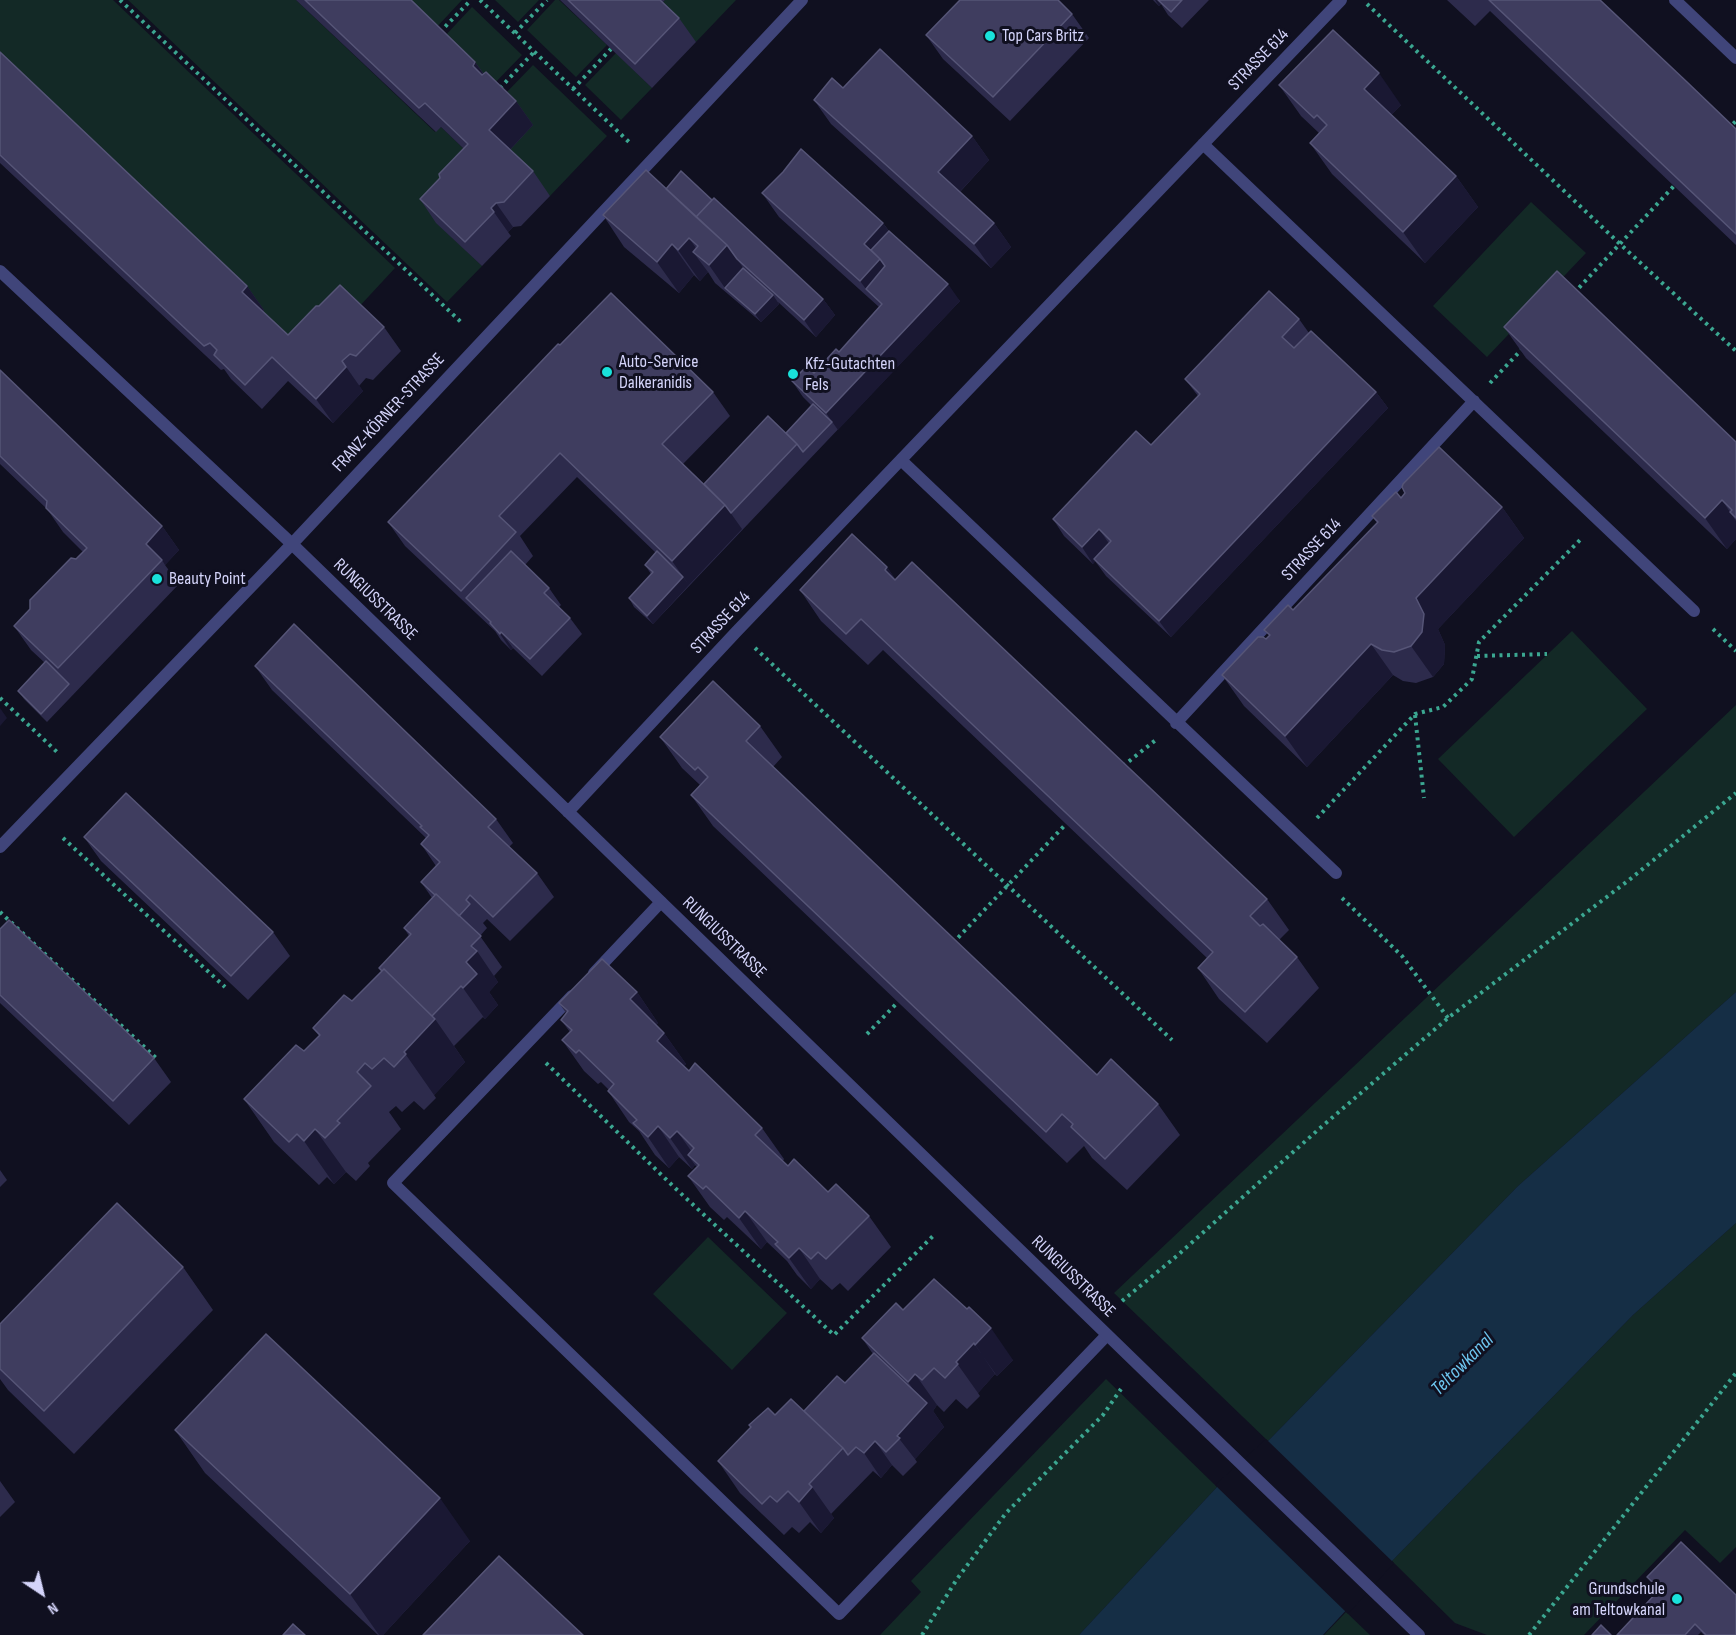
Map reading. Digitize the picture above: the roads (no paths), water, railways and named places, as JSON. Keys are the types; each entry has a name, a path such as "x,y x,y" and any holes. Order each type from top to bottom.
{"street":[{"name":"FRANZ-KÖRNER-STRASSE","path":"0,847 292,544 802,0"},
{"name":"STRASSE 614","path":"568,812 737,631 1341,0"},
{"path":"1676,0 1736,58"},
{"path":"1203,144 1694,611"},
{"name":"RUNGIUSSTRASSE","path":"0,271 292,544 1419,1635"},
{"name":"STRASSE 614","path":"1176,723 1474,401"},
{"path":"901,460 1336,873"},
{"path":"661,902 393,1183 839,1614 1107,1335"}],"water":[{"name":"Teltowkanal","path":"1736,992 1736,1223 1633,1315 1392,1561 1323,1635 1079,1635 1217,1487 1268,1441 1518,1186"}],"place":[{"name":"Top Cars Britz","path":"990,36"},
{"name":"Auto-Service Dalkeranidis","path":"607,372"},
{"name":"Kfz-Gutachten Fels","path":"793,374"},
{"name":"Beauty Point","path":"157,579"},
{"name":"Grundschule am Teltowkanal","path":"1677,1599"}]}
